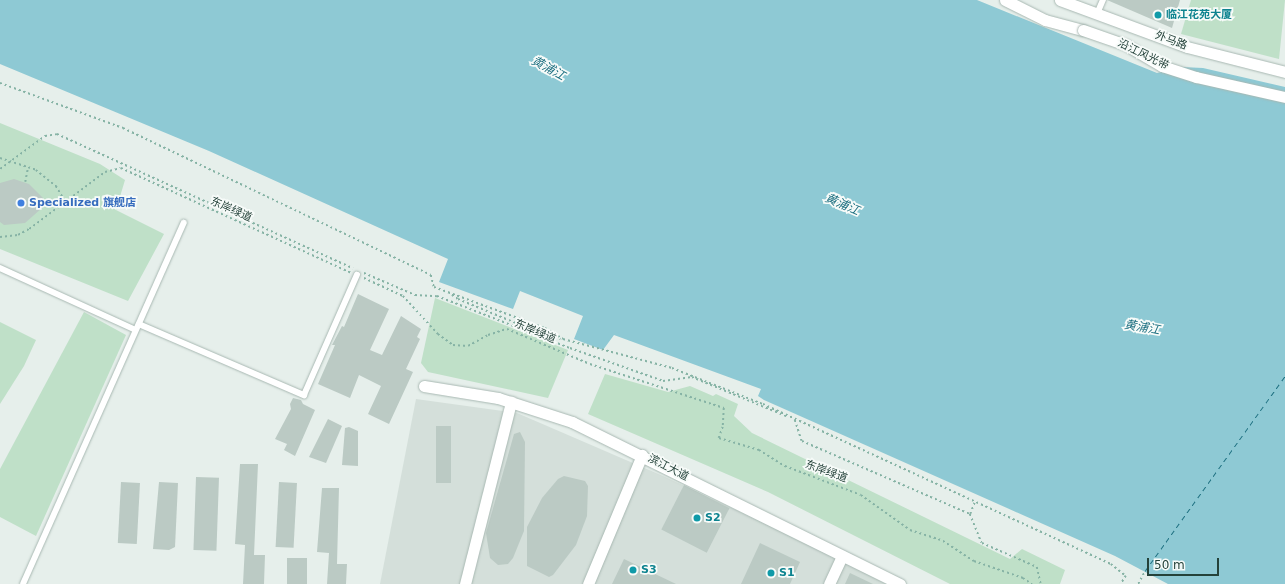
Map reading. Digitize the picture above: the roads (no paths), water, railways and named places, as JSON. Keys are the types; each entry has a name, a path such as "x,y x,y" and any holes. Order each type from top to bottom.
{"street":[{"name":"沿江风光带","path":"1005,0 1045,20 1083,30 1126,44 1162,66 1176,71 1285,97"},
{"name":"外马路","path":"1060,0 1187,47 1285,72"},
{"name":"滨江大道","path":"424,386 511,402 572,422 642,455 900,584"},
{"path":"465,584 511,402"},
{"path":"588,584 642,455"},
{"path":"829,584 842,556"}],"lane":[{"path":"1097,14 1103,0"},
{"path":"23,584 184,223"},
{"path":"0,268 136,330"},
{"path":"139,324 304,395 357,275"}],"water":[{"name":"黄浦江","path":"0,0 977,0 1157,73 1182,67 1203,68 1285,87 1285,584 1168,584 1115,556 764,400 758,396 761,389 614,335 603,350 574,339 583,316 520,291 513,309 439,282 448,259 209,151 0,64"}],"place":[{"name":"临江花苑大厦","path":"1158,15"},
{"name":"Specialized 旗舰店","path":"21,203"},
{"name":"S2","path":"697,518"},
{"name":"S3","path":"633,570"},
{"name":"S1","path":"771,573"}]}
